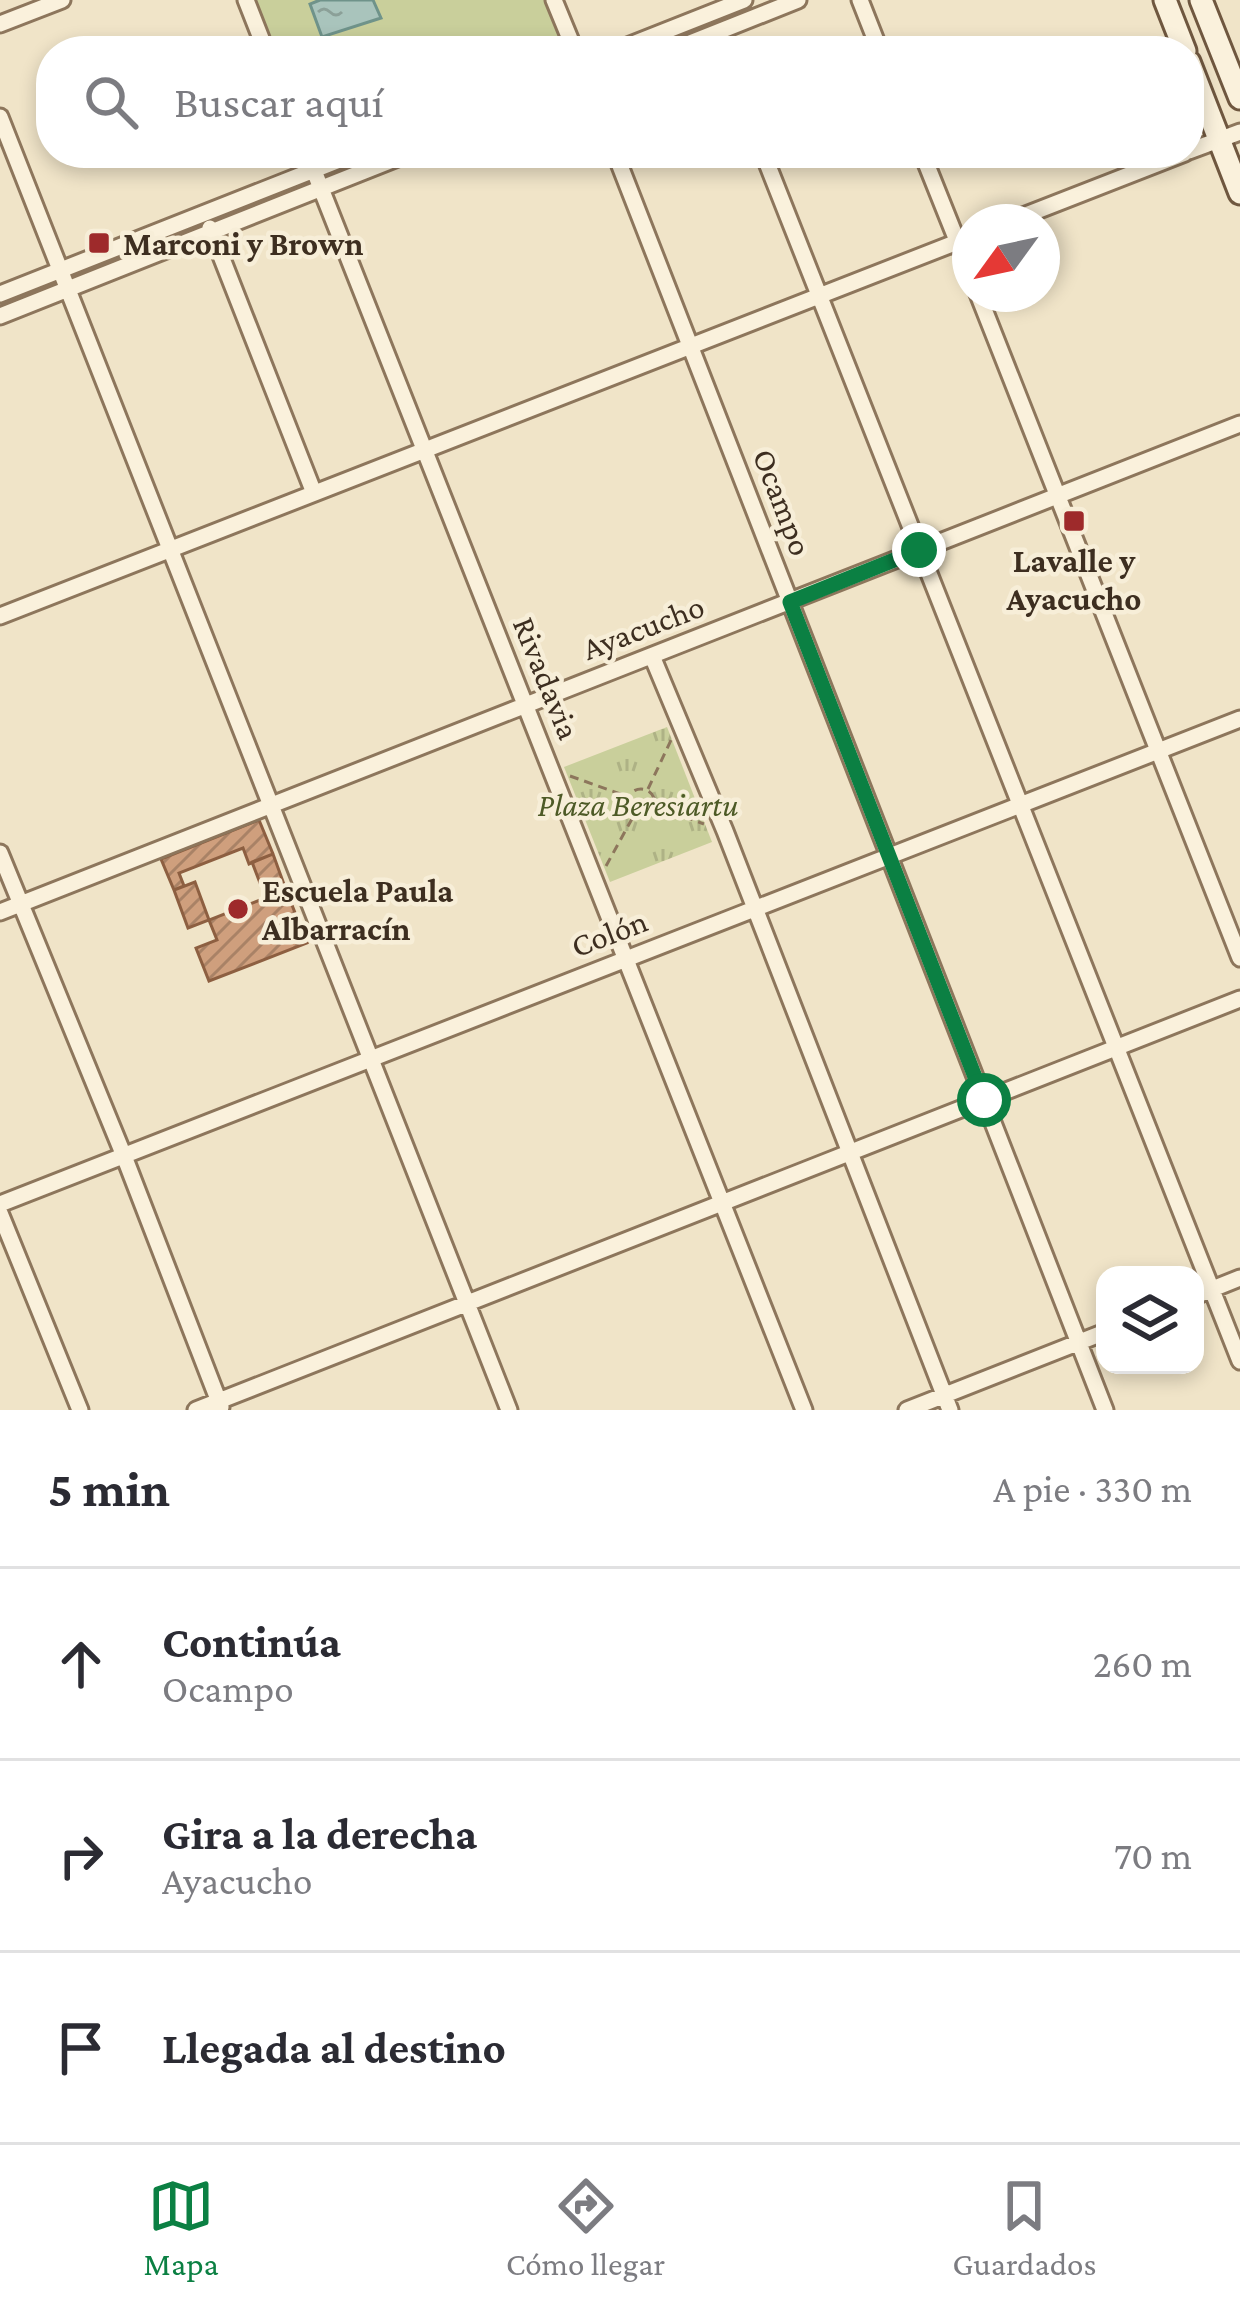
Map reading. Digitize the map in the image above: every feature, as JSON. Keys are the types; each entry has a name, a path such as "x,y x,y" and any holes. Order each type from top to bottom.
{"main road":[{"path":"1165,0 1179,36"},
{"path":"1202,0 1240,98"},
{"path":"1204,89 1230,136 1240,193"}],"street":[{"path":"0,24 62,0"},
{"path":"246,0 260,36"},
{"path":"554,0 569,36"},
{"path":"653,36 744,0"},
{"path":"708,36 798,0"},
{"path":"860,0 874,36"},
{"path":"708,14 716,36"},
{"path":"0,117 509,1410"},
{"path":"0,294 319,168"},
{"path":"0,316 371,168"},
{"name":"Ocampo","path":"621,168 1105,1410"},
{"path":"769,168 1115,1048 1193,1266"},
{"path":"929,168 952,214"},
{"path":"1054,204 1146,168"},
{"name":"Rivadavia","path":"314,170 804,1410"},
{"path":"204,214 314,493"},
{"path":"0,616 952,244"},
{"path":"985,312 1240,958"},
{"name":"Ayacucho","path":"0,912 1240,424"},
{"path":"652,656 947,1403"},
{"name":"Colón","path":"0,1209 124,1156 1240,718"},
{"path":"0,854 220,1406"},
{"path":"196,1410 220,1406 1240,999"},
{"path":"0,1209 80,1410"},
{"path":"1204,1293 1240,1278"},
{"path":"1204,1295 1240,1361"},
{"path":"908,1410 947,1403 1096,1335"}],"path":[{"path":"647,790 680,722"},
{"path":"552,769 629,797"},
{"path":"634,815 629,797 647,790"},
{"path":"647,790 655,806"},
{"path":"655,806 724,831"},
{"path":"634,815 647,815 655,806"},
{"path":"597,884 634,815"}],"green space":[{"path":"246,0 554,0 569,36 260,36"},
{"name":"Plaza Beresiartu","path":"667,727 712,842 610,882 564,767"}],"water":[{"path":"373,0 381,18 322,36 310,4"}],"building":[{"path":"259,820 273,854 249,864 243,848 179,873 184,886 174,890 161,859"},
{"path":"273,854 286,890 271,896 252,862"},
{"path":"195,882 209,920 188,928 174,890"},
{"path":"286,890 307,943 209,981 196,948 217,940 209,920"}],"place":[{"name":"Marconi y Brown","path":"99,243"},
{"name":"Lavalle y Ayacucho","path":"1074,521"},
{"name":"Escuela Paula Albarracín","path":"238,909"}],"route":[{"path":"919,550 790,602 984,1100"}]}
